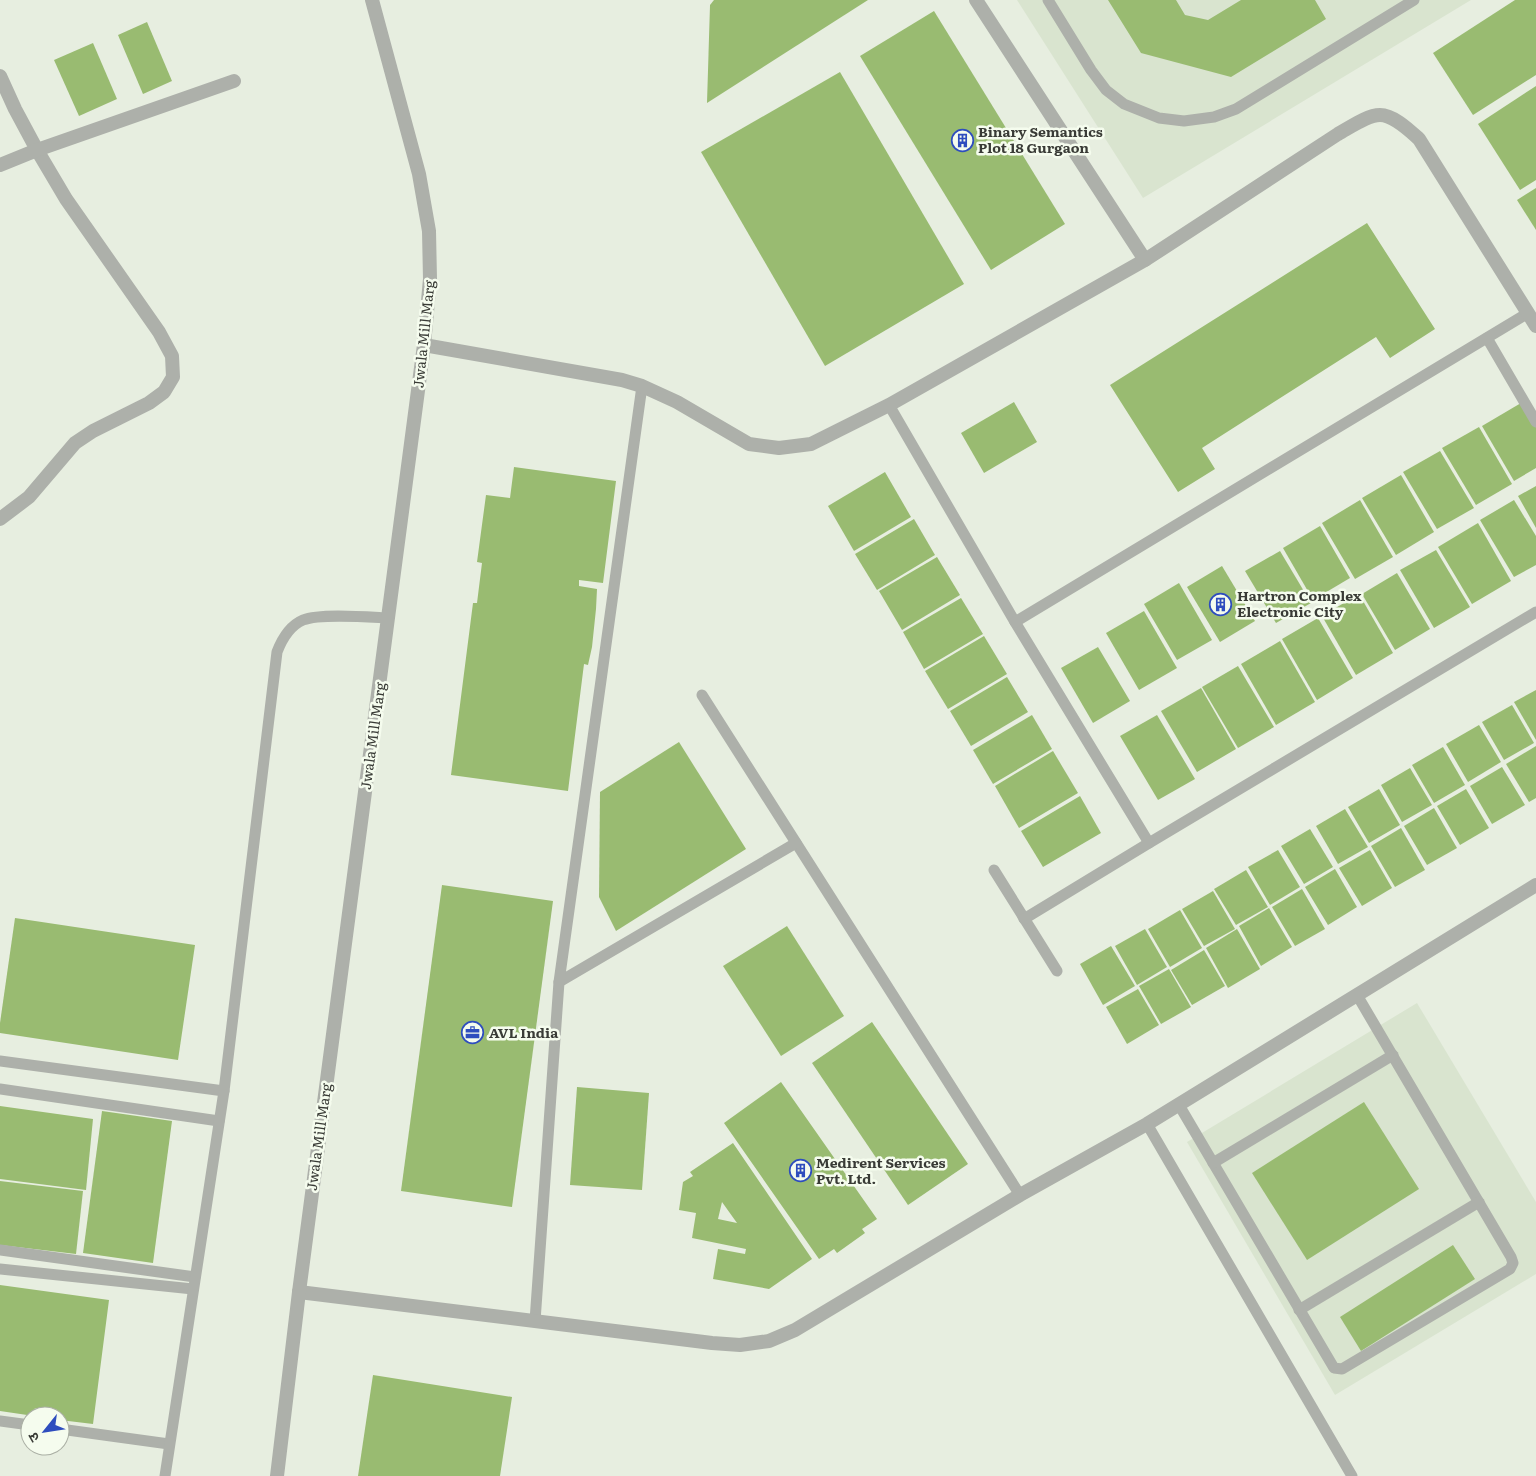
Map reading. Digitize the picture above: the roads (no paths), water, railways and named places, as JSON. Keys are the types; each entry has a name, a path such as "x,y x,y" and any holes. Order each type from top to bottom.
{"street":[{"name":"Jwala Mill Marg","path":"277,1476 299,1292 424,345 430,279 429,231 420,174 372,0"},
{"path":"976,0 1145,260"},
{"path":"0,76 15,109 66,199 159,332 172,356 173,377 164,392 149,403 93,431 76,443 29,497 0,519"},
{"path":"0,165 37,150 234,81"},
{"path":"424,345 622,380 642,386 677,402 749,444 779,448 811,444 889,405 1145,260 1338,134 1360,122 1381,115 1401,123 1419,140 1536,326"},
{"path":"299,1292 712,1343 740,1345 769,1341 795,1330 1020,1195 1147,1124 1536,885"}],"lane":[{"path":"1048,0 1091,70 1106,90 1124,104 1159,118 1184,121 1214,117 1236,109 1414,0"},
{"path":"1015,622 1528,313"},
{"path":"1487,338 1536,422"},
{"path":"535,1321 559,982 642,386"},
{"path":"889,405 1015,622 1149,842"},
{"path":"1024,919 1149,842 1536,612"},
{"path":"165,1476 224,1091 277,652 282,638 292,627 304,620 331,616 388,618"},
{"path":"702,695 1020,1195"},
{"path":"559,982 796,842"},
{"path":"994,870 1057,971"},
{"path":"1179,1104 1299,1310 1334,1368 1338,1370 1510,1269 1513,1263 1511,1257 1357,995"},
{"path":"1213,1162 1393,1055"},
{"path":"0,1061 224,1091"},
{"path":"0,1089 219,1121"},
{"path":"1147,1124 1352,1476"},
{"path":"1299,1310 1479,1202"},
{"path":"0,1250 195,1277"},
{"path":"0,1269 193,1289"},
{"path":"0,1421 20,1424"},
{"path":"70,1430 169,1444"}],"place":[{"name":"Binary Semantics Plot 18 Gurgaon","path":"962,140"},
{"name":"Hartron Complex Electronic City","path":"1221,604"},
{"name":"AVL India","path":"473,1033"},
{"name":"Medirent Services Pvt. Ltd.","path":"800,1171"}]}
